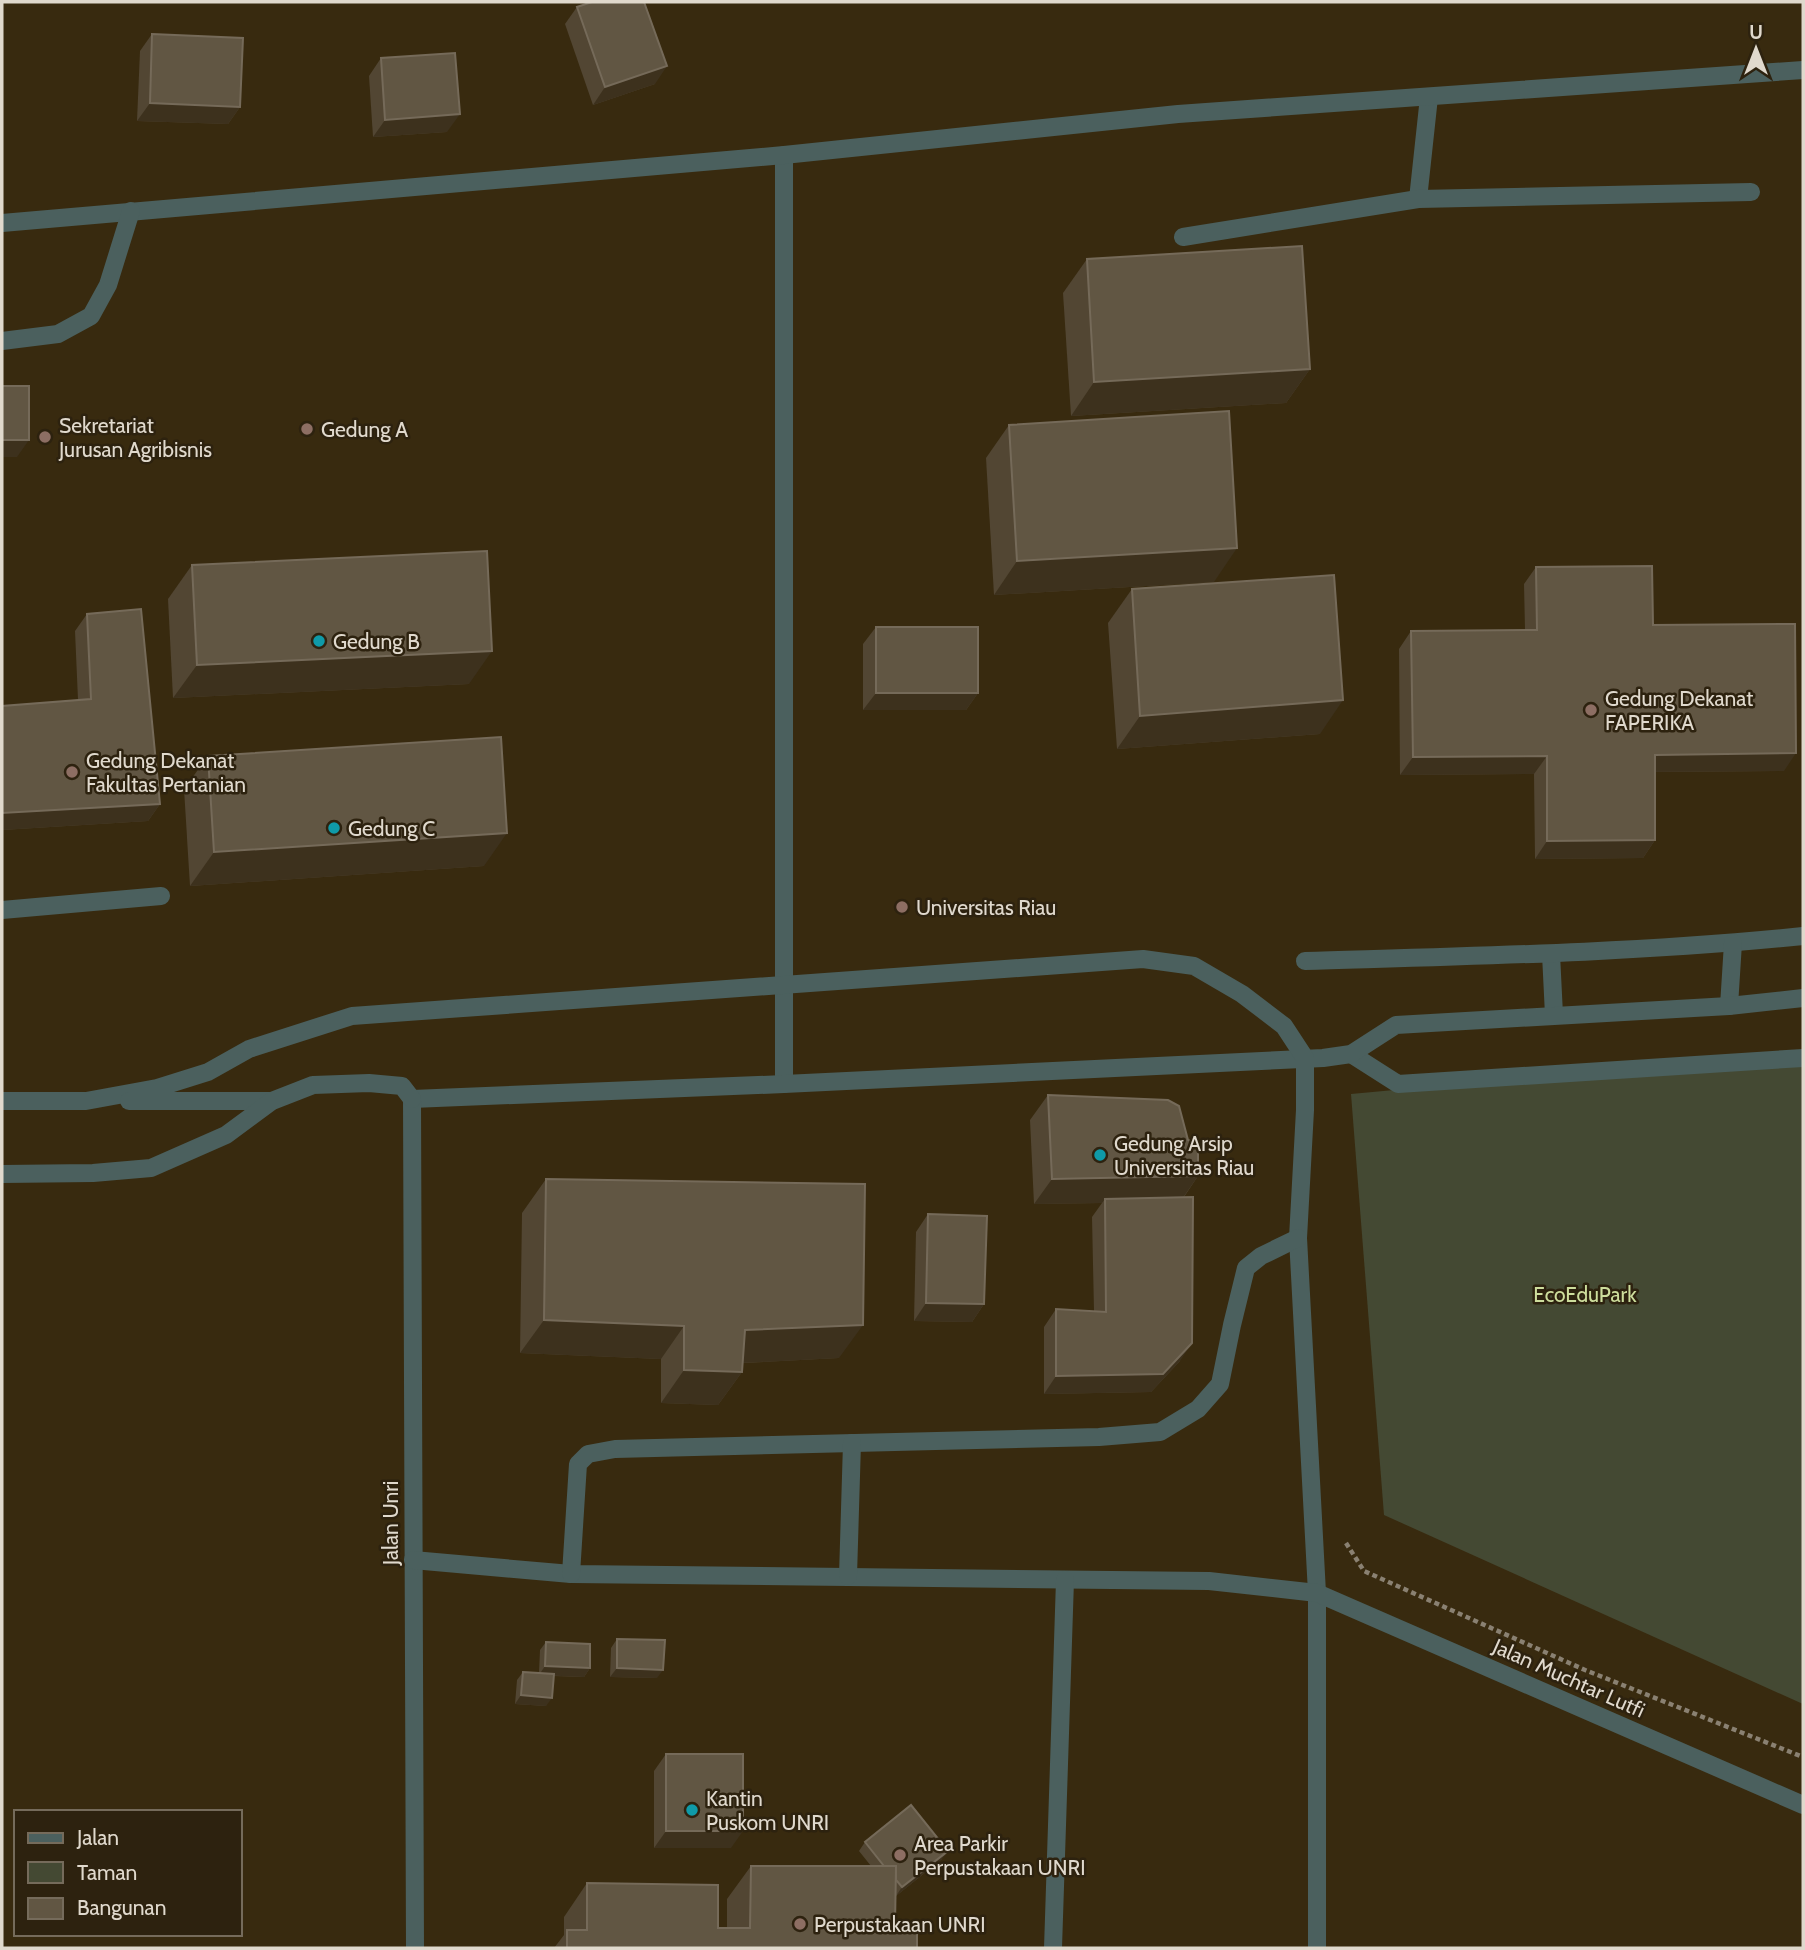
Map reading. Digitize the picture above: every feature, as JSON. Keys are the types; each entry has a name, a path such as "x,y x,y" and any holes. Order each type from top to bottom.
{"lane":[{"path":"2,223 784,155 1178,114 1803,70"},
{"path":"1418,199 1429,97"},
{"path":"784,155 784,1084"},
{"path":"1183,237 1418,199 1751,192"},
{"path":"2,341 58,334 91,316 108,285 131,211"},
{"path":"2,910 162,897"},
{"path":"1306,961 1551,954 1803,936"},
{"path":"1729,1006 1733,943"},
{"path":"1551,954 1554,1015"},
{"path":"86,1101 157,1088 208,1072 249,1049 352,1016 1143,959 1194,966 1242,994 1284,1026 1305,1058 1298,1238 1317,1593 1317,1948"},
{"path":"2,1174 93,1173 151,1168 226,1135 272,1101 313,1085 369,1083 402,1086 412,1099 1323,1058 1351,1054 1395,1025 1729,1006 1803,998"},
{"path":"1351,1054 1398,1084 1803,1058"},
{"name":"Jalan Unri","path":"412,1099 415,1948"},
{"path":"2,1101 272,1101"},
{"path":"570,1574 578,1464 588,1454 615,1449 1098,1437 1160,1432 1198,1409 1220,1384 1246,1268 1261,1256 1298,1238"},
{"path":"848,1576 852,1443"},
{"name":"Jalan Muchtar Lutfi","path":"413,1560 570,1574 1209,1581 1317,1593 1803,1805"},
{"path":"1053,1948 1065,1580"}],"path":[{"path":"1339,1533 1364,1571 1585,1670 1803,1757"}],"shaded area":[{"name":"Universitas Riau","path":"2,2 1803,2 1803,1948 2,1948"}],"green space":[{"name":"EcoEduPark","path":"1803,1052 1803,1704 1384,1515 1351,1094"}],"building":[{"path":"592,2 644,2 667,66 605,87 577,7"},
{"path":"152,34 243,38 240,107 150,103"},
{"path":"455,53 460,114 385,120 381,58"},
{"path":"1302,246 1310,369 1094,382 1087,259"},
{"path":"2,386 29,386 29,440 2,440"},
{"path":"1229,411 1237,548 1017,561 1009,425"},
{"name":"Gedung B","path":"487,551 492,651 197,665 192,565"},
{"name":"Gedung Dekanat FAPERIKA","path":"1652,566 1653,625 1795,624 1796,753 1655,755 1655,840 1547,841 1547,756 1413,757 1411,631 1537,630 1536,567"},
{"path":"1334,575 1343,700 1140,716 1132,589"},
{"name":"Gedung Dekanat Fakultas Pertanian","path":"141,609 160,804 2,813 2,706 91,699 87,614"},
{"path":"876,627 978,627 978,693 876,693"},
{"name":"Gedung C","path":"501,737 507,833 214,852 208,756"},
{"path":"1048,1095 1168,1100 1179,1106 1188,1140 1198,1143 1198,1176 1052,1179"},
{"path":"546,1179 865,1184 863,1325 745,1330 742,1372 684,1370 684,1326 544,1320"},
{"path":"1193,1197 1192,1343 1163,1374 1056,1376 1056,1309 1106,1312 1105,1199"},
{"path":"928,1214 987,1216 984,1304 926,1303"},
{"path":"617,1639 665,1640 663,1670 617,1668"},
{"path":"546,1642 590,1644 590,1668 545,1666"},
{"path":"523,1672 554,1674 552,1698 521,1695"},
{"name":"Kantin Puskom UNRI","path":"666,1754 743,1754 743,1831 666,1831"},
{"name":"Area Parkir Perpustakaan UNRI","path":"911,1805 948,1851 902,1887 896,1880 896,1866 884,1866 865,1842"},
{"path":"751,1866 896,1866 895,1926 917,1926 917,1948 567,1948 567,1930 587,1930 587,1883 718,1885 718,1928 750,1928"}],"place":[{"name":"Gedung A","path":"307,429"},
{"name":"Sekretariat Jurusan Agribisnis","path":"45,437"},
{"name":"Gedung B","path":"319,641"},
{"name":"Gedung Dekanat FAPERIKA","path":"1591,710"},
{"name":"Gedung Dekanat Fakultas Pertanian","path":"72,772"},
{"name":"Gedung C","path":"334,828"},
{"name":"Universitas Riau","path":"902,907"},
{"name":"Gedung Arsip Universitas Riau","path":"1100,1155"},
{"name":"Kantin Puskom UNRI","path":"692,1810"},
{"name":"Area Parkir Perpustakaan UNRI","path":"900,1855"},
{"name":"Perpustakaan UNRI","path":"800,1924"}]}
